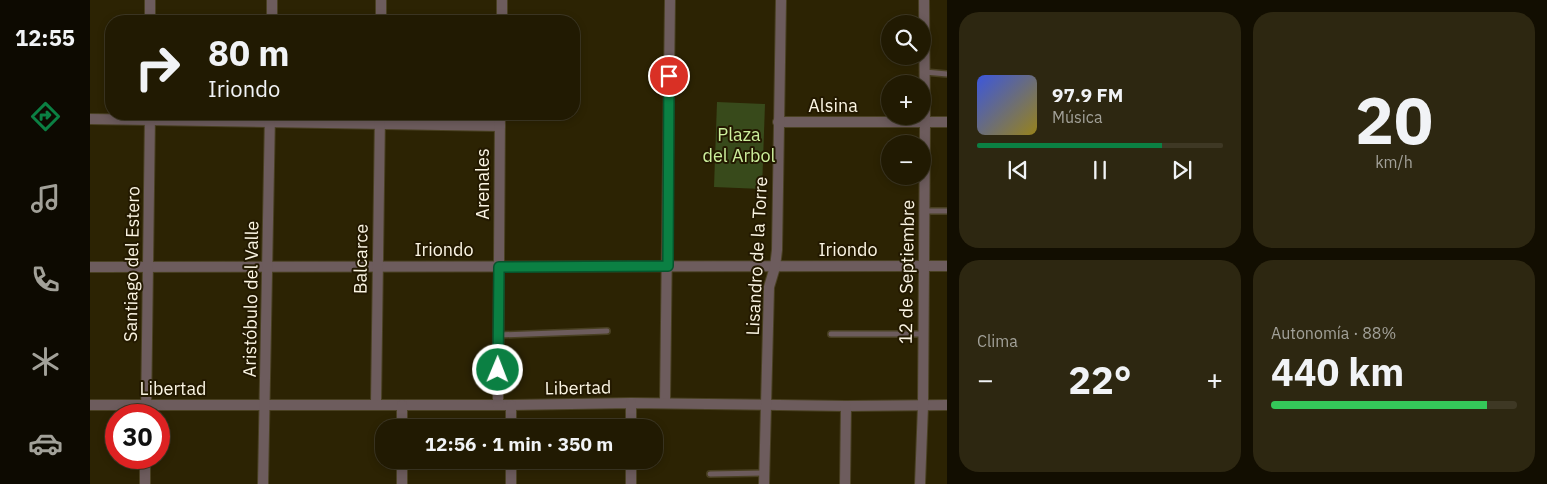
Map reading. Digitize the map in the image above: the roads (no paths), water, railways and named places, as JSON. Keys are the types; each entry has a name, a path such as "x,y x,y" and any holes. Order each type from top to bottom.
{"street":[{"path":"150,0 150,15"},
{"path":"272,0 272,15"},
{"path":"381,0 381,15"},
{"path":"502,0 502,15"},
{"path":"665,403 670,0"},
{"name":"Lisandro de la Torre","path":"764,484 769,287 777,250 781,0"},
{"name":"12 de Septiembre","path":"924,0 925,72"},
{"path":"90,119 105,118"},
{"name":"Santiago del Estero","path":"146,404 150,120"},
{"name":"Aristóbulo del Valle","path":"263,484 270,120"},
{"name":"Balcarce","path":"376,404 380,120"},
{"path":"410,120 500,126"},
{"name":"Arenales","path":"498,405 500,120"},
{"name":"Alsina","path":"778,122 881,122"},
{"name":"Alsina","path":"931,122 947,122"},
{"name":"12 de Septiembre","path":"920,484 923,406 922,334 925,125"},
{"name":"Iriondo","path":"90,267 947,266"},
{"path":"631,403 631,419"},
{"name":"Libertad","path":"170,409 264,405 376,404 665,403 846,406 947,405"},
{"name":"Libertad","path":"90,405 105,406"},
{"path":"402,405 402,419"},
{"path":"511,405 511,419"},
{"path":"845,484 846,406"},
{"path":"145,469 145,484"},
{"path":"402,469 402,484"},
{"path":"511,469 511,484"},
{"path":"631,469 631,484"}],"lane":[{"path":"925,72 947,74"},
{"path":"924,211 947,211"},
{"path":"499,335 607,330"},
{"path":"831,334 922,334"},
{"path":"710,474 764,472"}],"park label":[{"name":"Plaza del Arbol","path":"739,145"}]}
